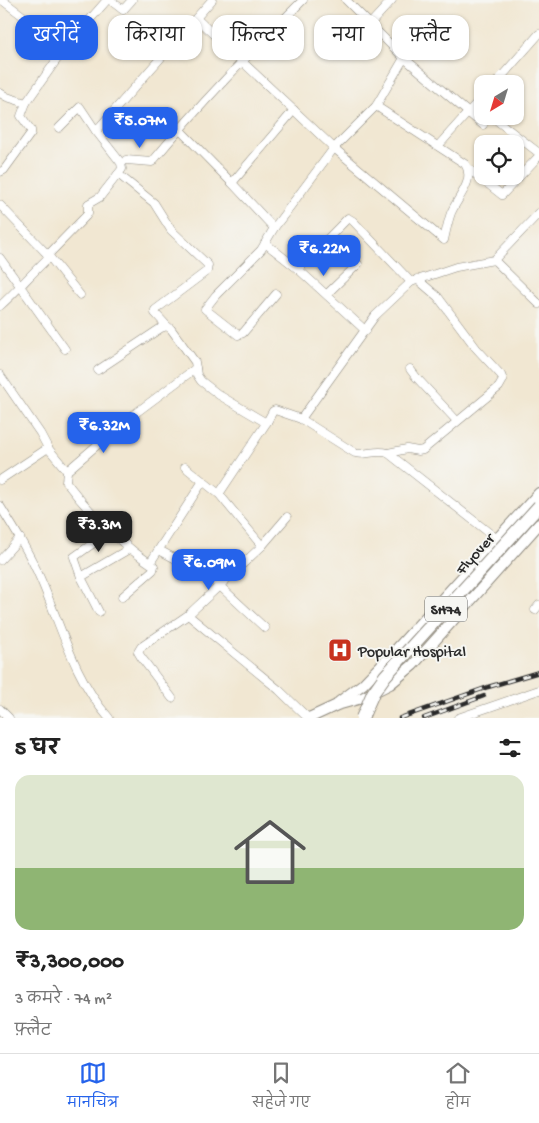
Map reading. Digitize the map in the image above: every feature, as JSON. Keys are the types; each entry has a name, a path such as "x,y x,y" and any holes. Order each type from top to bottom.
{"main road":[{"name":"Flyover","path":"362,718 373,692 385,676 539,506"}],"street":[{"path":"2,0 22,15"},
{"path":"96,0 106,2 123,10 132,0"},
{"path":"288,15 303,0"},
{"path":"346,0 361,15"},
{"path":"378,15 392,0"},
{"path":"198,15 209,1"},
{"path":"94,15 106,2"},
{"path":"202,23 212,32"},
{"path":"503,75 539,34"},
{"path":"382,36 392,46"},
{"path":"0,172 4,170 31,133 31,130 21,116 26,103 56,60"},
{"path":"96,131 159,60"},
{"path":"126,160 152,162 179,129 243,60 334,148 444,240 451,213 468,178 469,169"},
{"path":"276,294 243,333 238,335 206,309 216,295 261,250 274,228 334,148 376,106 403,60"},
{"path":"406,60 474,117"},
{"path":"0,93 26,103"},
{"path":"376,106 465,164 502,195 539,154 502,125"},
{"path":"0,306 22,286 25,280 86,216 88,204 100,197 122,169 121,163 80,107 59,128"},
{"path":"232,183 294,110"},
{"path":"438,146 474,110"},
{"path":"179,129 274,228"},
{"path":"118,174 154,203 171,230 208,265 207,270 155,310 155,313 171,329 195,362 199,379 212,390 260,420 267,422"},
{"path":"0,205 48,255 80,295"},
{"path":"301,419 375,316 414,280 456,267 494,260 539,213"},
{"path":"298,269 348,218 353,220 414,280 438,297 476,348 501,375 503,380 499,387 423,450 407,449 388,453"},
{"path":"265,243 327,294 366,331"},
{"path":"0,258 22,286 65,349"},
{"path":"494,260 539,304"},
{"path":"327,294 358,264"},
{"path":"98,370 161,328 167,326"},
{"path":"122,597 154,570 154,566 129,549 109,532 66,482 67,471 125,421 196,368"},
{"path":"410,369 458,421"},
{"path":"0,375 40,433 48,448 67,471"},
{"path":"219,494 273,411 276,410 301,419 355,453 380,451 388,453 498,539"},
{"path":"0,480 48,448"},
{"path":"185,467 219,494 262,546"},
{"path":"150,563 203,481"},
{"path":"336,705 363,684 392,654 539,493"},
{"path":"0,506 20,538 40,578 81,676 102,711 109,718"},
{"path":"172,698 138,652 141,647 188,615 262,546 288,517"},
{"path":"188,615 279,690 308,718 336,705 362,698 390,684 413,665 538,528"},
{"path":"99,612 81,577 74,557 109,532"},
{"path":"0,560 20,538"},
{"path":"81,577 129,549"},
{"path":"159,550 185,564 193,561 265,628"},
{"path":"458,718 539,690"},
{"path":"0,710 9,718"}],"railway":[{"path":"400,718 488,687 539,672"},
{"path":"424,718 484,696"}],"place":[{"name":"Popular Hospital","path":"340,650"}]}
